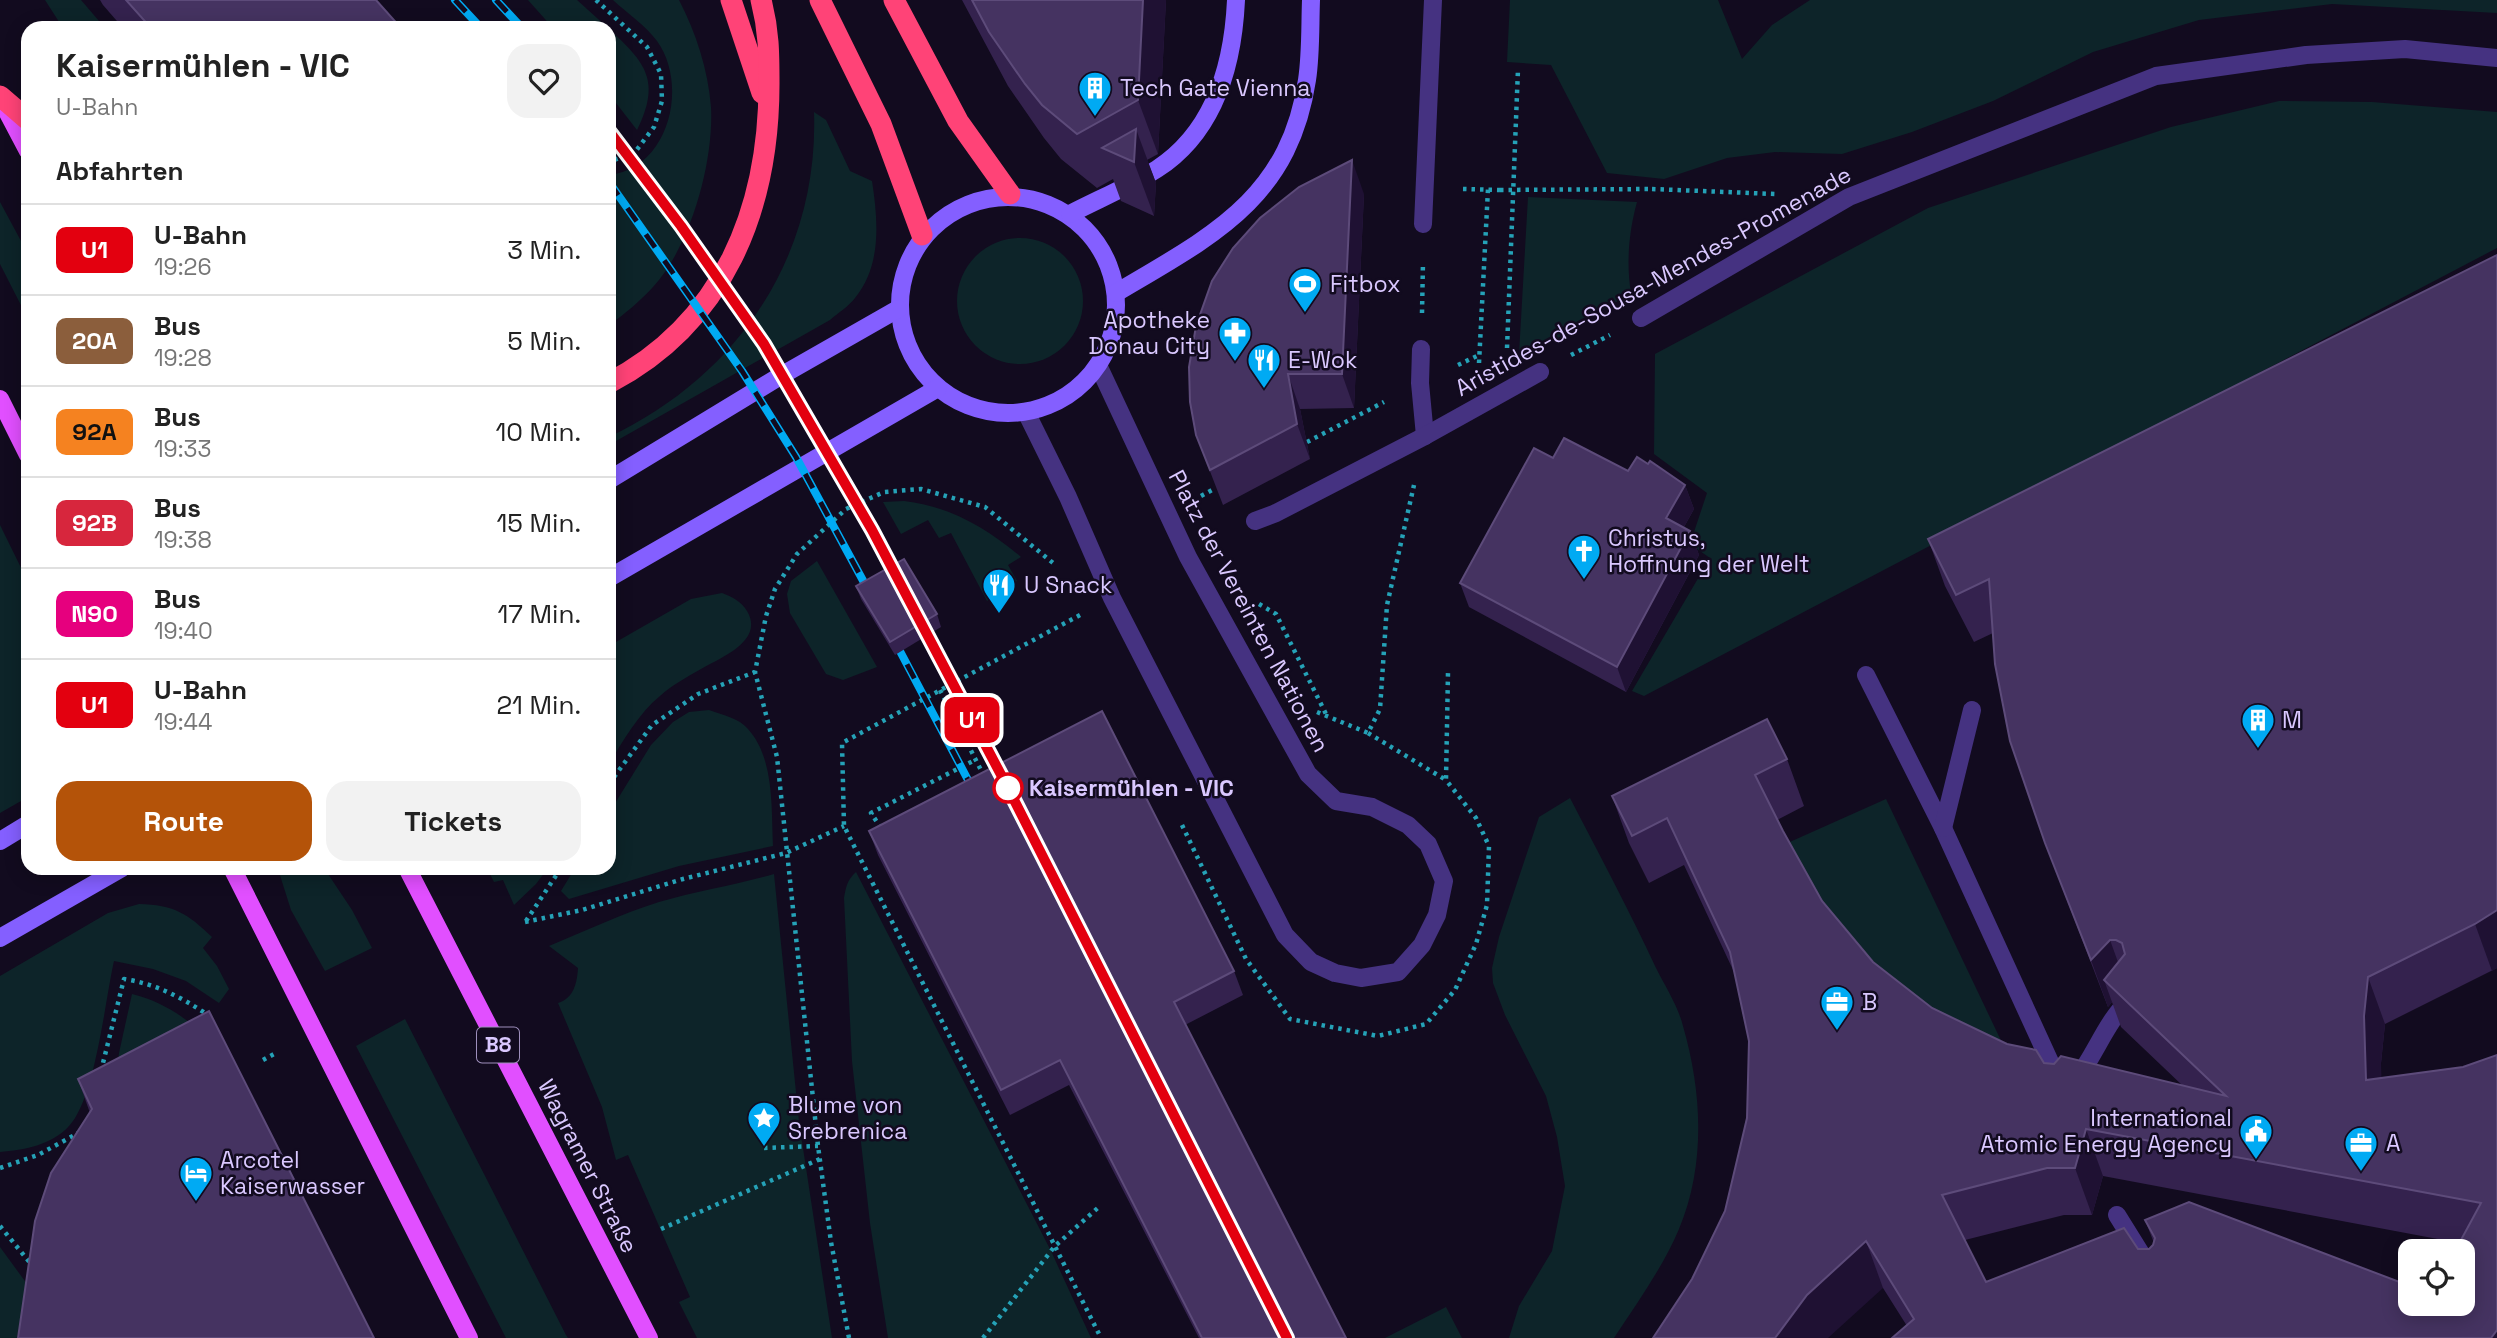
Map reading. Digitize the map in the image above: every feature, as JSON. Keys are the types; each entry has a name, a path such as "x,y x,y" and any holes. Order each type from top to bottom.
{"highway":[{"path":"731,0 769,111"},
{"path":"616,379 679,334 719,284 744,233 762,172 769,111 769,28 761,0"},
{"path":"820,0 881,124 922,235"},
{"path":"894,0 958,121 1010,194"},
{"path":"0,97 21,114"}],"main road":[{"path":"1070,214 1157,169 1197,132 1213,105 1224,77 1236,0"},
{"path":"1116,293 1211,236 1240,213 1264,186 1298,120 1307,79 1311,0"},
{"path":"0,97 21,138"},
{"path":"1010,194 1070,214 1104,251 1116,293 1114,331 1098,365 1081,385 1048,406 1026,412 994,413 971,407 938,388 912,357 898,309 904,267 922,235 964,203 1010,194"},
{"path":"616,476 777,378 898,309"},
{"path":"616,574 938,388"},
{"path":"0,399 21,441"},
{"path":"0,841 21,828"},
{"path":"0,938 110,875"},
{"path":"236,875 469,1338"},
{"name":"Wagramer Straße","path":"411,875 649,1338"}],"street":[{"path":"1423,224 1433,0"},
{"name":"Aristides-de-Sousa-Mendes-Promenade","path":"1640,318 1849,197 2156,76 2306,55 2405,49 2497,58"},
{"path":"1421,348 1420,383 1425,436"},
{"name":"Platz der Vereinten Nationen","path":"1026,412 1068,497 1112,598 1286,934 1311,962 1335,973 1361,978 1398,972 1422,945 1437,915 1444,881 1428,844 1408,825 1372,807 1336,801 1308,774 1188,557 1098,365"},
{"name":"Aristides-de-Sousa-Mendes-Promenade","path":"1255,521 1276,513 1425,436 1540,372"},
{"path":"1867,675 1943,828 2066,1098 2102,1034 2118,1011 2132,998"},
{"path":"1943,828 1972,710"},
{"path":"2117,1215 2161,1286"}],"path":[{"path":"596,0 647,47 661,74 662,101 654,127 635,152 616,159"},
{"path":"1476,408 1506,354 1518,69"},
{"path":"1479,355 1488,189 1652,189 1783,194"},
{"path":"1421,348 1423,224"},
{"name":"Aristides-de-Sousa-Mendes-Promenade","path":"1540,372 1640,318"},
{"path":"1368,733 1380,709 1387,605 1425,436"},
{"path":"849,1338 831,1242 818,1146 777,757 755,672 766,615 775,589 797,554 846,509 884,492 921,489 985,507 1060,568"},
{"path":"1273,623 1276,614"},
{"path":"1081,615 842,743 844,826 1101,1338"},
{"path":"616,774 652,725 698,694 755,672"},
{"path":"940,690 988,785"},
{"path":"1308,708 1368,733 1446,780"},
{"path":"887,825 880,829 871,813 975,760"},
{"path":"556,875 525,922 582,910 684,878 786,853 844,826"},
{"path":"99,1079 124,979 159,987 180,996 212,1017"},
{"path":"263,1060 274,1054"},
{"path":"0,1168 38,1155 86,1129 82,1141"},
{"path":"764,1148 818,1146"},
{"path":"661,1229 820,1159"},
{"path":"983,1338 1055,1246 1100,1206"},
{"path":"0,1226 33,1266"}],"green space":[{"path":"45,0 81,0 99,21 58,21"},
{"path":"528,0 577,0 600,21 547,21"},
{"path":"613,0 679,0 696,38 704,65 711,107 709,152 697,202 679,249 653,287 616,320 616,173 630,169 646,158 659,142 668,122 672,101 667,59 657,41"},
{"path":"1510,0 1718,0 1742,59 1772,25 1810,0 2497,0 2497,13 2332,4 2199,20 2093,52 1993,101 1912,132 1842,154 1775,152 1727,158 1664,179 1607,173 1551,65 1507,62"},
{"path":"616,36 632,52 646,74 648,98 637,130 616,103"},
{"path":"2279,101 2372,102 2497,112 2497,248 1644,696 1632,691 1710,558 1690,544 1707,493 1654,454 1655,354 1928,208 2171,127"},
{"path":"814,112 826,120 850,171 872,181 876,211 874,257 864,285 853,301 830,320 616,441 616,433 655,411 696,381 732,345 762,306 785,262 802,215 812,165"},
{"path":"1528,197 1637,202 1629,247 1631,293 1530,355 1519,354"},
{"path":"0,202 21,241 21,305 0,264"},
{"path":"1020,238 1044,243 1064,257 1078,277 1083,301 1078,325 1064,345 1044,359 1020,364 996,359 976,345 962,325 957,301 962,277 976,257 996,243"},
{"path":"904,501 952,513 995,537 1021,557 1008,565 1017,581 987,601 951,533 939,538 928,520 901,534 883,502"},
{"path":"0,525 21,568 21,801 0,813"},
{"path":"817,561 877,667 843,680 826,674 790,613 787,594 791,581"},
{"path":"722,593 733,598 747,611 751,622 750,631 745,640 729,654 690,675 652,703 616,753 616,642 691,599"},
{"path":"709,710 730,717 748,729 757,741 770,785 773,846 679,866 569,899 561,891 571,875 616,875 616,802 651,745 673,722 689,712"},
{"path":"1570,798 1681,1019 1694,1076 1697,1154 1688,1204 1673,1243 1614,1338 1509,1338 1519,1306 1552,1251 1565,1186 1557,1137 1546,1096 1505,1015 1493,983 1492,968 1499,937 1539,817"},
{"path":"1886,799 2025,1091 1890,1009 1783,845"},
{"path":"856,872 1051,1251 1091,1338 888,1338 870,1223 852,1061 844,898 847,884"},
{"path":"774,874 799,1122 832,1338 697,1338 679,1302 690,1297 628,1155 616,1160 602,1107 558,1003 571,994 578,968 549,946 659,902"},
{"path":"280,875 329,875 352,910 372,948 325,971 291,910"},
{"path":"490,875 543,875 514,905 503,880 494,882"},
{"path":"139,904 162,906 179,912 212,937 203,948 217,966 229,989 219,1003 186,981 153,969 114,961 98,1048 78,1113 69,1126 46,1142 0,1152 0,976 108,913"},
{"path":"132,994 171,1010 205,1035 115,1086 119,1053"},
{"path":"405,1019 568,1338 506,1338 356,1046"},
{"path":"0,1247 27,1284 17,1338 0,1338"},
{"path":"1446,1307 1462,1338 1385,1338"}],"building":[{"path":"126,0 376,0 395,21 145,21"},
{"path":"972,0 1143,0 1138,100 1077,134 1042,105 1025,84 989,32"},
{"path":"1136,129 1134,162 1102,148"},
{"path":"1352,160 1342,374 1288,374 1297,424 1210,470 1196,435 1190,402 1189,367 1196,326 1212,281 1233,248 1260,218 1299,187"},
{"path":"2497,255 2497,910 2475,924 2368,977 2364,1016 2366,1080 2463,1067 2497,1055 2497,1330 2491,1338 1892,1338 1914,1319 1866,1241 1807,1295 1775,1338 1653,1338 1692,1279 1725,1211 1747,1118 1749,1041 1730,952 1667,818 1632,836 1612,796 1767,719 1787,759 1755,775 1822,901 1873,962 1932,1008 2007,1044 2036,1050 2044,1063 2054,1064 2061,1056 2226,1096 2104,980 2125,954 2122,943 2110,940 2091,960 2045,843 2010,741 1995,664 1989,579 1956,595 1928,539","holes":["2086,1129 2481,1203 2462,1239 2475,1239 2475,1316 2398,1316 2398,1281 2189,1202 2145,1220 2155,1238 2149,1249 2138,1249 2124,1228 1986,1282 1942,1195 2047,1168 2075,1168"]},
{"name":"Christus, Hoffnung der Welt","path":"1564,438 1628,471 1637,457 1648,464 1650,461 1685,485 1666,518 1690,531 1617,667 1460,583 1534,448 1553,458"},
{"path":"904,559 937,614 890,642 856,586"},
{"path":"1102,711 1234,971 1174,1002 1346,1338 1202,1338 1060,1060 1001,1090 869,831"},
{"name":"Arcotel Kaiserwasser","path":"209,1011 374,1338 18,1338 35,1221 51,1173 92,1109 78,1079"}],"railway":[{"path":"455,0 474,21"},
{"path":"496,0 516,21"},
{"path":"616,140 689,235 782,372 900,584"},
{"path":"616,192 742,371 796,457 873,599"},
{"path":"918,618 1005,782"},
{"path":"892,636 977,797"}],"metro line":[{"name":"U1","path":"616,140 681,226 764,344 872,530 1008,788 1287,1338"}],"place":[{"name":"Tech Gate Vienna","path":"1095,118"},
{"name":"Fitbox","path":"1305,314"},
{"name":"Apotheke Donau City","path":"1235,363"},
{"name":"E-Wok","path":"1264,390"},
{"name":"Christus, Hoffnung der Welt","path":"1584,581"},
{"name":"U Snack","path":"999,615"},
{"name":"M","path":"2258,750"},
{"name":"Kaisermühlen - VIC","path":"1008,788"},
{"name":"B","path":"1837,1032"},
{"name":"Blume von Srebrenica","path":"764,1148"},
{"name":"International Atomic Energy Agency","path":"2256,1161"},
{"name":"A","path":"2361,1173"},
{"name":"Arcotel Kaiserwasser","path":"196,1203"}]}
